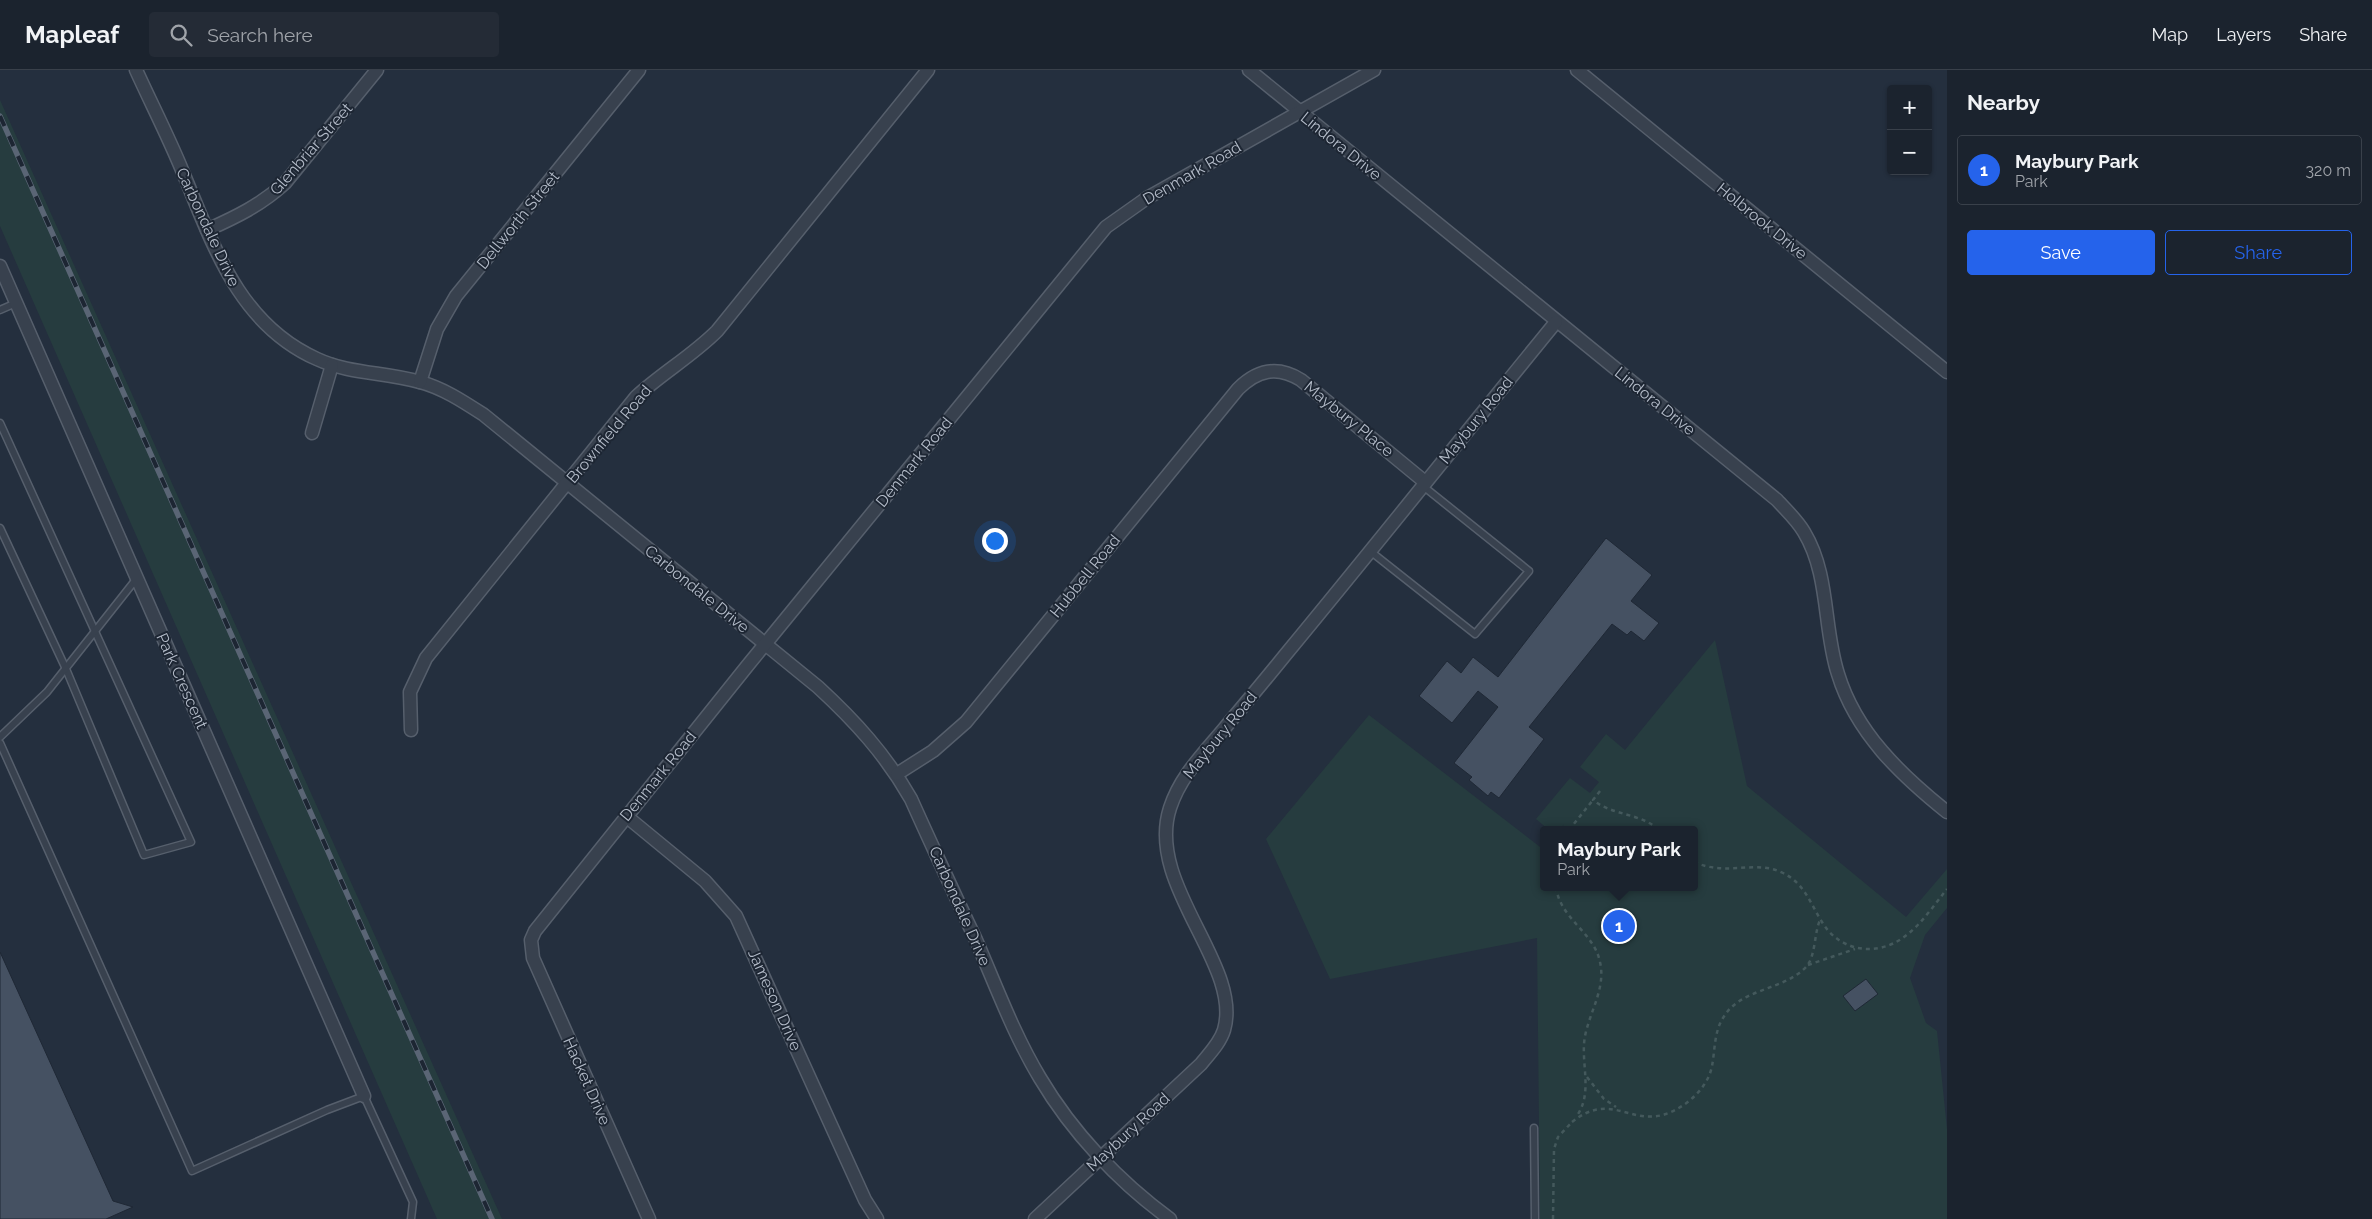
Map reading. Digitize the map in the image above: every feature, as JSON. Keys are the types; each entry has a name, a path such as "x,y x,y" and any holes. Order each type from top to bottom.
{"street":[{"name":"Carbondale Drive","path":"136,70 231,281 257,317 299,349 332,366 420,382 441,390 484,415 848,714 897,774 911,799 1039,1077 1059,1106 1101,1157 1140,1195 1170,1219"},
{"name":"Glenbriar Street","path":"207,230 248,211 267,199 285,183 377,70"},
{"name":"Dellworth Street","path":"420,382 437,329 456,296 638,70"},
{"name":"Brownfield Road","path":"411,730 410,692 426,658 636,397 664,373 701,347 717,331 928,70"},
{"name":"Lindora Drive","path":"1249,70 1556,322 1777,500 1793,517 1804,530 1817,558 1824,593 1831,650 1846,697 1859,721 1890,761 1914,786 1947,812"},
{"name":"Denmark Road","path":"531,940 542,920 1106,228 1147,198 1374,70"},
{"name":"Holbrook Drive","path":"1577,70 1947,372"},
{"name":"Park Crescent","path":"0,266 364,1096"},
{"name":"Maybury Road","path":"1035,1219 1201,1064 1224,1030 1226,1007 1218,976 1170,866 1166,827 1176,792 1186,774 1556,322"},
{"path":"312,433 332,366"},
{"name":"Maybury Place","path":"1266,371 1285,372 1301,380 1424,484"},
{"name":"Hubbell Road","path":"897,774 933,751 966,722 1238,389 1250,378 1266,371"},
{"name":"Jameson Drive","path":"626,816 705,881 736,916 865,1200 877,1219"},
{"name":"Hacket Drive","path":"531,940 536,966 650,1219"}],"lane":[{"path":"0,310 16,303"},
{"path":"0,423 191,842 144,855 66,669 0,528"},
{"path":"1370,551 1476,634 1529,571 1424,484"},
{"path":"0,737 47,692 137,578"},
{"path":"0,743 192,1171 327,1110 364,1096 413,1202 411,1219"},
{"path":"1534,1128 1534,1219"}],"path":[{"path":"1572,826 1600,791"},
{"path":"1593,800 1603,808 1646,822 1652,826"},
{"path":"1698,864 1707,868 1723,870 1758,867 1783,872 1804,889 1826,928 1841,942 1857,949"},
{"path":"1586,1076 1604,1099 1617,1108 1638,1115 1653,1116 1667,1114 1695,1096 1705,1083 1712,1068 1718,1029 1726,1014 1736,1004 1783,982 1807,966 1857,949 1882,948 1905,937 1947,889"},
{"path":"1553,1219 1554,1149 1558,1137 1572,1122 1582,1106 1586,1076 1583,1053 1585,1035 1600,988 1600,961 1589,939 1571,920 1556,891"},
{"path":"1807,966 1820,920"},
{"path":"1572,1122 1586,1112 1617,1108"}],"green space":[{"path":"0,100 502,1219 437,1219 0,226"},
{"path":"1715,640 1747,786 1906,917 1947,869 1947,908 1925,935 1910,978 1926,1023 1937,1031 1947,1129 1947,1219 1540,1219 1537,938 1330,979 1266,839 1369,715 1540,847 1540,891 1698,891 1698,826 1563,826 1564,824 1563,826 1544,826 1536,819 1570,778 1590,793 1599,782 1580,767 1606,734 1625,750"}],"building":[{"path":"1606,538 1652,575 1631,601 1659,623 1644,641 1631,631 1627,635 1612,624 1529,727 1544,739 1499,798 1491,792 1488,796 1469,780 1472,777 1454,763 1498,707 1478,691 1452,723 1419,696 1447,661 1461,673 1473,657 1498,677"},
{"path":"0,952 113,1201 133,1207 106,1219 0,1219"},
{"path":"1866,979 1878,994 1855,1011 1843,996"}],"railway":[{"path":"0,116 492,1219"}],"place":[{"name":"Maybury Park","path":"1619,926"}]}
